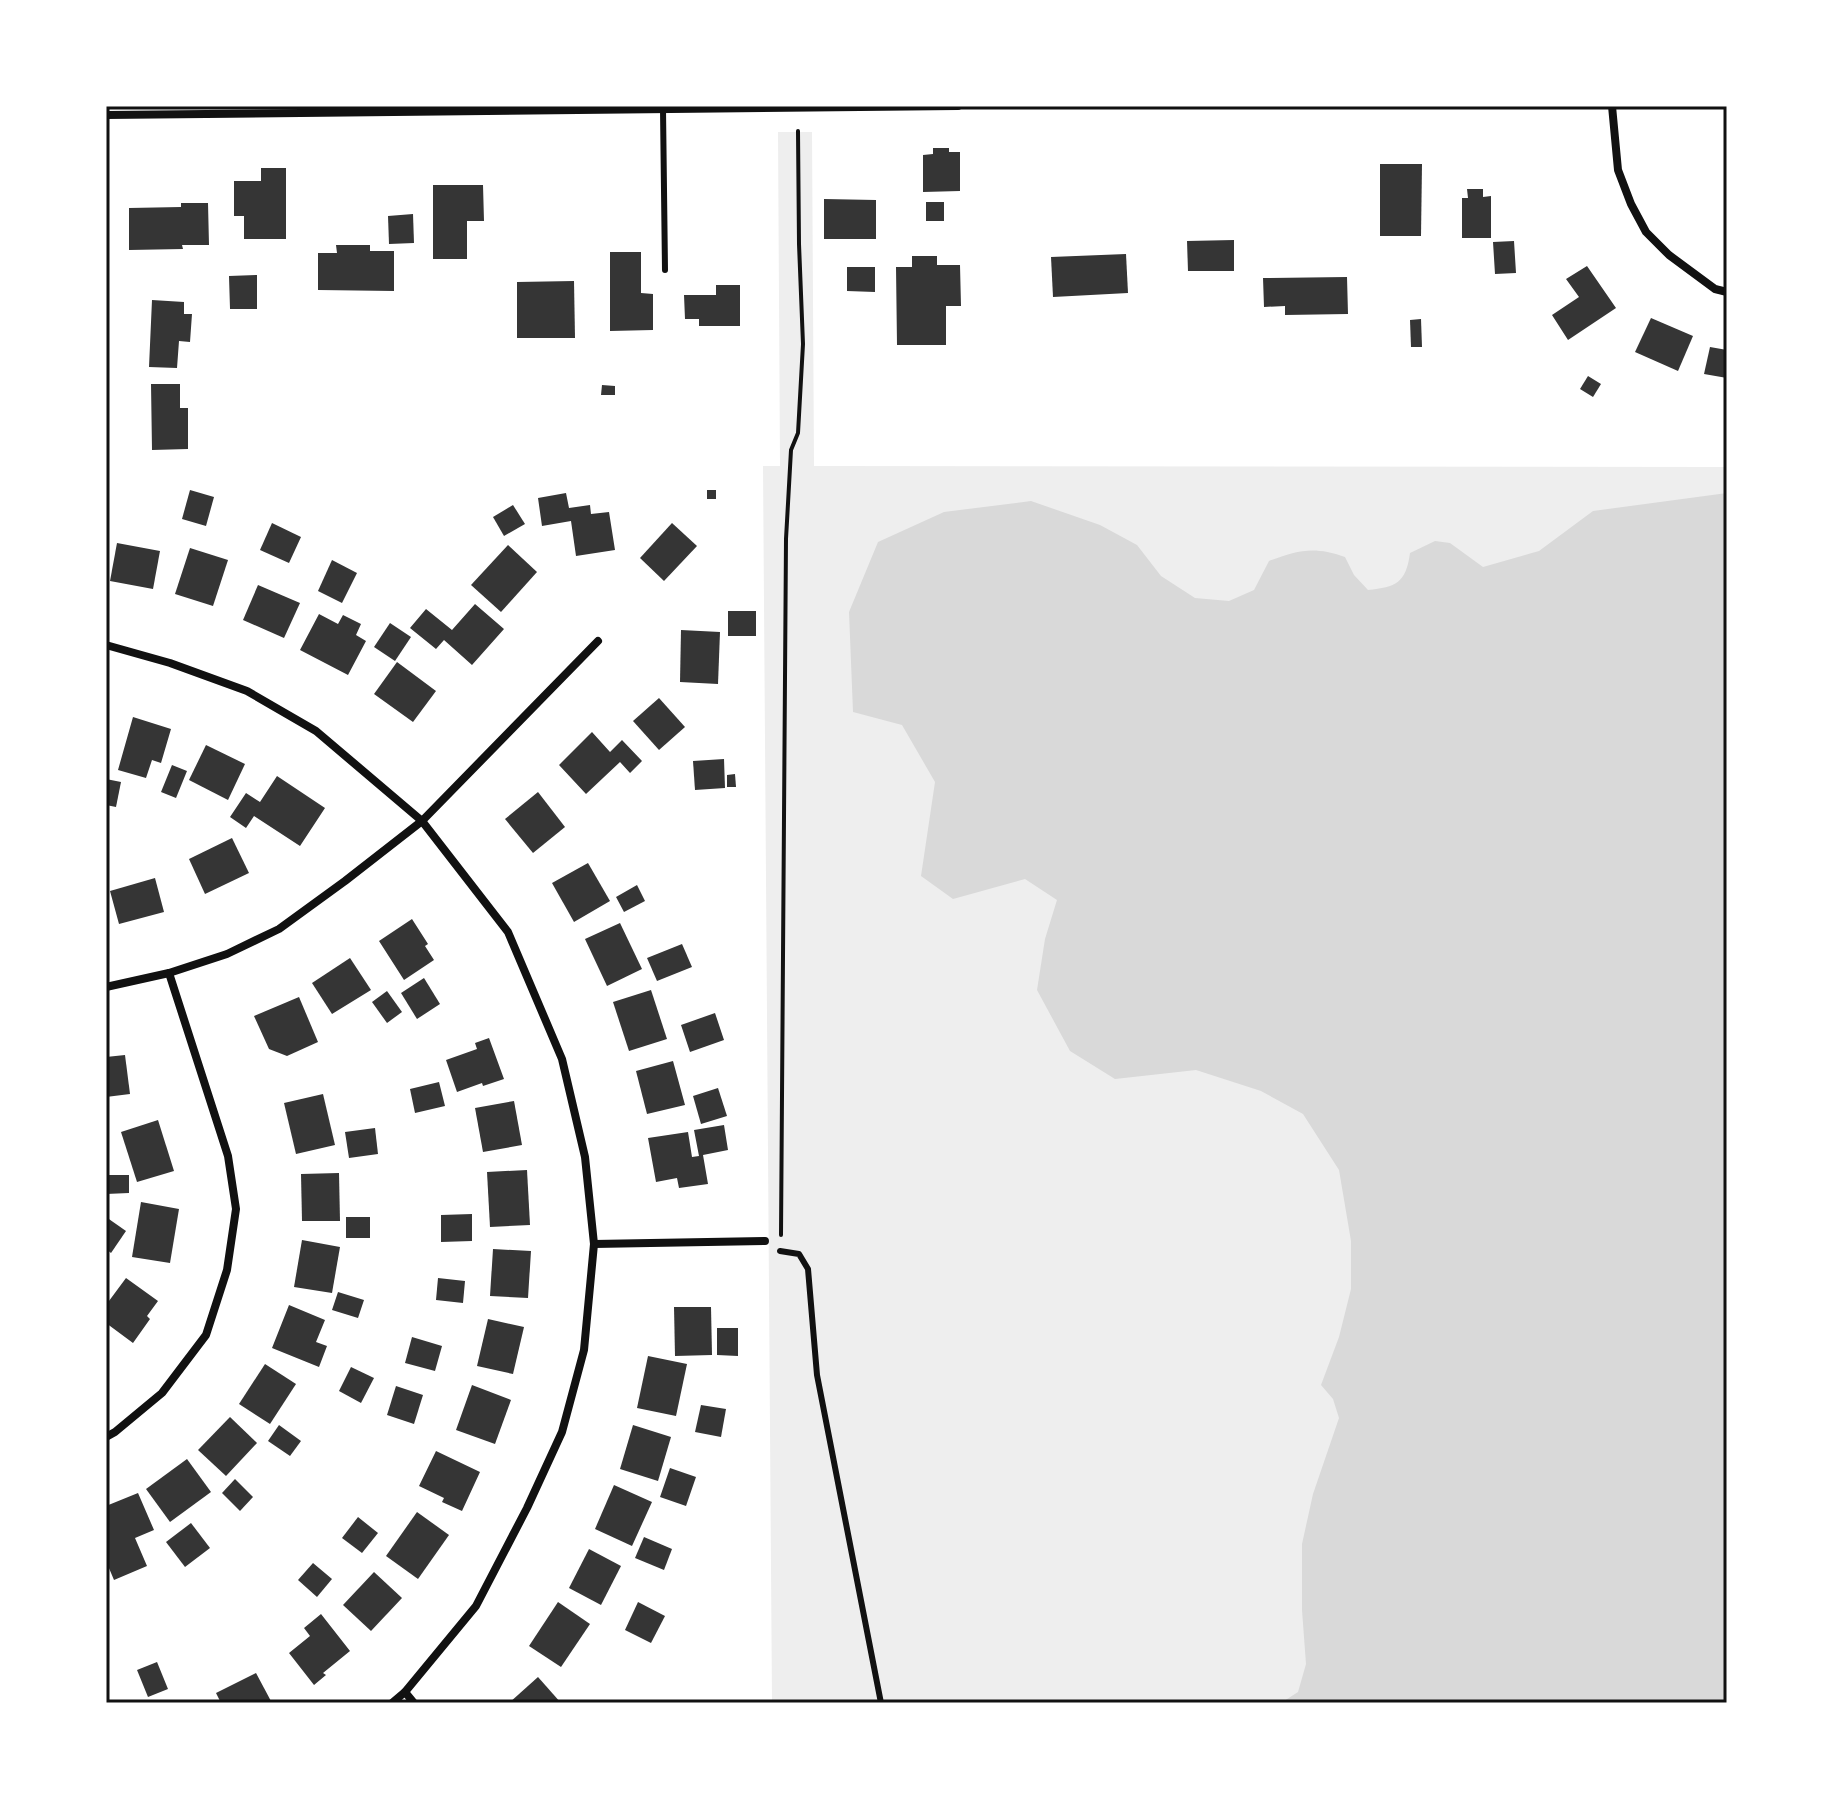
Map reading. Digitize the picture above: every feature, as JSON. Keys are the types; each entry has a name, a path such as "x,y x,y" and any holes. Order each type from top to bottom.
{"street":[{"path":"106,115 259,110 958,106"},
{"path":"1612,106 1618,170 1646,232 1669,255 1715,289 1727,292"},
{"path":"106,987 169,973 227,954 279,929 422,821 598,641"},
{"path":"106,645 170,663 247,691 316,731 422,821 508,932 562,1059 585,1157 594,1244 584,1350 562,1432 476,1606 405,1692 392,1703"},
{"path":"106,1437 162,1393 206,1335 227,1270 236,1209 228,1156 169,973"},
{"path":"594,1244 765,1241"},
{"path":"405,1692 414,1703"}],"lane":[{"path":"663,109 665,270"},
{"path":"780,1251 799,1254 808,1269 817,1375 881,1703"}],"path":[{"path":"781,1215 786,539 791,450 798,433 803,344 798,131"}],"shaded area":[{"path":"778,132 812,132 814,466 1727,467 1727,1703 772,1703 763,466 780,466"},
{"path":"1727,493 1727,1703 1281,1703 1298,1692 1306,1664 1302,1544 1313,1494 1339,1418 1333,1399 1321,1385 1339,1337 1351,1289 1351,1241 1339,1170 1303,1114 1261,1091 1196,1070 1115,1079 1070,1051 1037,990 1045,939 1057,900 1025,879 953,899 921,876 935,782 902,725 853,712 849,612 878,542 944,512 1031,501 1100,525 1137,545 1161,576 1195,598 1229,601 1254,590 1269,561 1298,552 1324,551 1345,557 1354,575 1368,590 1378,589 1398,582 1406,571 1410,553 1435,541 1450,543 1483,567 1539,551 1593,511"}],"building":[{"path":"933,148 960,152 960,191 923,192 923,155 933,154"},
{"path":"1380,164 1422,164 1421,236 1380,236"},
{"path":"261,168 286,168 286,239 244,239 244,216 234,216 234,181 261,181"},
{"path":"433,185 483,185 484,221 467,221 467,259 433,259"},
{"path":"1467,189 1483,189 1483,197 1491,196 1491,238 1462,238 1462,198 1468,198"},
{"path":"824,199 876,200 876,239 824,239"},
{"path":"926,202 944,202 944,221 926,221"},
{"path":"181,203 208,203 209,245 129,250 129,208 181,207"},
{"path":"413,214 414,243 389,244 388,216"},
{"path":"1234,240 1234,271 1188,271 1187,241"},
{"path":"1514,241 1516,273 1495,274 1493,242"},
{"path":"336,245 370,245 370,251 394,251 394,291 318,290 318,253 337,253"},
{"path":"610,252 641,252 641,293 653,294 653,330 610,331"},
{"path":"1126,254 1128,293 1053,297 1051,257"},
{"path":"912,256 937,256 937,265 960,265 961,306 946,306 946,345 897,345 896,267 912,267"},
{"path":"1587,266 1616,308 1568,340 1552,315 1579,297 1566,279"},
{"path":"847,267 875,267 875,292 847,291"},
{"path":"257,275 257,309 230,309 229,276"},
{"path":"1347,277 1348,314 1285,315 1285,306 1264,307 1263,278"},
{"path":"574,281 575,338 517,338 517,282"},
{"path":"716,285 740,285 740,326 699,326 699,319 685,319 684,295 716,295"},
{"path":"152,300 184,302 184,314 192,314 190,342 179,341 177,368 149,367"},
{"path":"1651,318 1693,336 1678,371 1635,352"},
{"path":"1421,319 1422,347 1411,347 1410,320"},
{"path":"1710,347 1727,350 1727,378 1704,374"},
{"path":"1588,376 1601,384 1593,397 1580,389"},
{"path":"151,384 180,384 180,408 188,408 188,449 152,450"},
{"path":"602,385 615,386 615,395 601,395"},
{"path":"190,490 214,497 206,526 182,519"},
{"path":"707,490 716,490 716,499 707,499"},
{"path":"566,493 569,508 590,505 591,514 609,512 615,550 576,556 571,521 542,526 538,498"},
{"path":"513,505 525,524 504,536 493,517"},
{"path":"272,523 301,537 289,563 260,550"},
{"path":"672,523 697,546 664,581 640,558"},
{"path":"117,543 160,551 153,589 110,581"},
{"path":"508,545 537,572 501,612 471,585"},
{"path":"190,548 228,560 213,606 175,594"},
{"path":"332,560 357,573 342,603 318,591"},
{"path":"258,585 300,603 284,638 243,620"},
{"path":"475,604 504,629 472,665 444,640 436,649 410,628 426,609 452,630"},
{"path":"728,611 756,611 756,636 728,636"},
{"path":"319,614 338,624 343,615 361,624 356,635 366,641 348,675 300,650"},
{"path":"390,623 411,637 395,661 374,647"},
{"path":"681,630 720,632 718,684 680,682"},
{"path":"397,662 436,691 413,722 374,694"},
{"path":"659,698 685,727 659,750 633,721"},
{"path":"133,717 171,729 161,763 152,760 146,778 118,770"},
{"path":"592,732 610,752 622,740 642,761 630,773 620,762 586,794 559,765"},
{"path":"206,745 245,764 228,800 189,780"},
{"path":"724,759 725,788 695,790 693,761"},
{"path":"172,765 187,771 176,798 161,792"},
{"path":"735,774 736,787 727,787 727,775"},
{"path":"277,776 325,808 300,846 254,816 246,828 230,817 246,793 260,802"},
{"path":"106,779 121,782 116,807 106,805"},
{"path":"538,792 565,827 533,853 505,819"},
{"path":"232,838 249,873 205,894 189,859"},
{"path":"588,863 610,901 574,922 552,883"},
{"path":"155,878 164,912 119,924 110,891"},
{"path":"637,885 645,901 624,912 616,897"},
{"path":"412,919 434,960 404,980 379,941"},
{"path":"620,923 642,969 607,986 585,939"},
{"path":"682,944 692,967 657,981 647,958"},
{"path":"350,958 371,990 332,1014 312,983"},
{"path":"424,978 440,1004 417,1019 401,993"},
{"path":"651,990 667,1039 629,1051 613,1002"},
{"path":"387,991 402,1012 387,1023 372,1002"},
{"path":"299,997 318,1042 287,1056 269,1049 254,1016"},
{"path":"715,1013 724,1040 690,1052 681,1025"},
{"path":"489,1038 504,1079 457,1092 446,1060 477,1049 475,1043"},
{"path":"125,1055 130,1094 106,1097 106,1057"},
{"path":"673,1061 685,1105 647,1114 636,1071"},
{"path":"439,1082 445,1106 415,1113 410,1089"},
{"path":"718,1088 727,1116 701,1124 693,1096"},
{"path":"323,1094 335,1145 296,1154 284,1103"},
{"path":"514,1101 522,1145 483,1152 475,1108"},
{"path":"158,1120 174,1171 137,1182 121,1132"},
{"path":"724,1125 728,1150 703,1155 708,1184 679,1188 677,1178 656,1182 648,1138 688,1132 692,1157 699,1156 694,1130"},
{"path":"375,1128 378,1154 349,1158 345,1132"},
{"path":"527,1170 530,1225 490,1227 487,1172"},
{"path":"339,1173 340,1221 302,1221 301,1174"},
{"path":"106,1175 129,1175 129,1193 106,1194"},
{"path":"141,1202 179,1209 170,1263 132,1257"},
{"path":"472,1214 472,1241 441,1242 441,1215"},
{"path":"106,1217 126,1231 111,1253 106,1249"},
{"path":"346,1217 370,1217 370,1238 346,1238"},
{"path":"302,1240 340,1247 332,1293 294,1287"},
{"path":"493,1249 531,1251 528,1298 490,1296"},
{"path":"126,1278 158,1301 133,1343 106,1323 106,1305"},
{"path":"438,1278 465,1281 463,1303 436,1300"},
{"path":"338,1292 364,1300 358,1318 332,1310"},
{"path":"289,1305 325,1320 316,1342 327,1346 319,1367 272,1348"},
{"path":"674,1307 711,1307 712,1355 675,1356"},
{"path":"488,1319 524,1327 513,1374 477,1366"},
{"path":"717,1328 738,1328 738,1356 717,1355"},
{"path":"412,1337 442,1346 435,1371 405,1363"},
{"path":"648,1356 687,1364 676,1416 637,1408"},
{"path":"265,1364 296,1384 270,1424 239,1404"},
{"path":"351,1367 374,1378 361,1403 339,1391"},
{"path":"472,1385 511,1400 495,1444 456,1430"},
{"path":"396,1386 423,1395 414,1424 387,1415"},
{"path":"701,1405 726,1409 721,1437 695,1432"},
{"path":"230,1417 257,1443 226,1476 198,1450"},
{"path":"279,1425 301,1441 290,1456 268,1441"},
{"path":"633,1425 671,1437 658,1481 620,1469"},
{"path":"436,1451 480,1472 462,1511 419,1486"},
{"path":"187,1459 211,1492 170,1522 146,1489"},
{"path":"670,1468 696,1477 686,1506 660,1497"},
{"path":"235,1479 253,1497 240,1511 222,1493"},
{"path":"614,1485 652,1502 632,1546 595,1529"},
{"path":"138,1493 154,1530 135,1538 147,1566 114,1580 106,1561 106,1506"},
{"path":"417,1512 449,1535 418,1579 386,1556"},
{"path":"358,1517 378,1533 362,1553 342,1538"},
{"path":"191,1523 210,1548 185,1567 166,1542"},
{"path":"644,1537 672,1549 664,1570 635,1558"},
{"path":"589,1549 621,1566 601,1605 569,1588"},
{"path":"313,1563 332,1579 317,1597 298,1580"},
{"path":"374,1572 402,1598 371,1631 343,1605"},
{"path":"558,1602 590,1624 561,1667 529,1646"},
{"path":"638,1602 665,1616 651,1643 625,1630"},
{"path":"321,1614 350,1651 323,1673 326,1675 314,1685 289,1653 310,1636 304,1628"},
{"path":"157,1662 168,1689 148,1697 137,1670"},
{"path":"256,1673 272,1703 221,1703 216,1693"},
{"path":"538,1677 561,1703 509,1703"}]}
